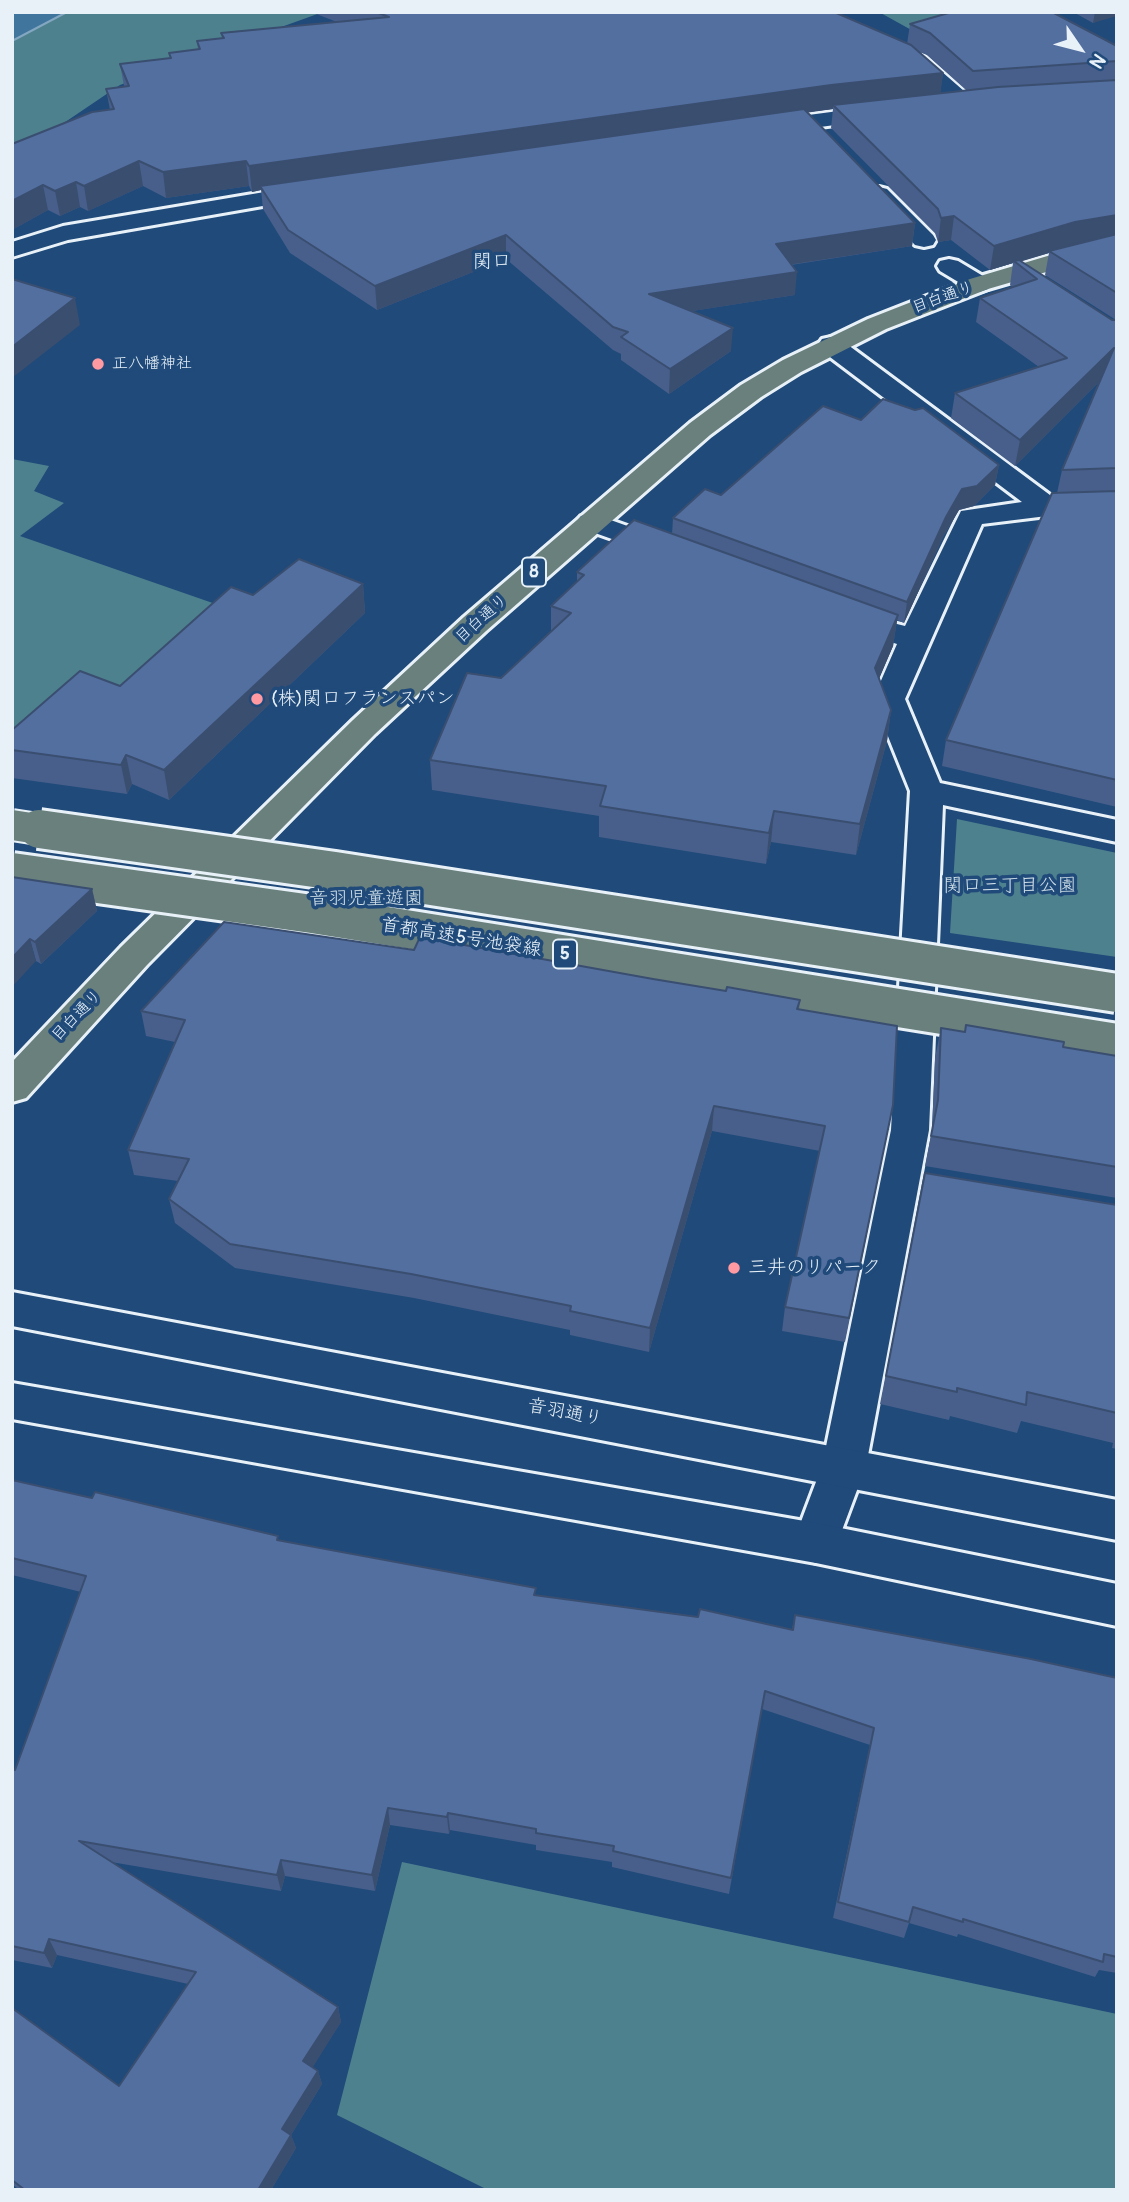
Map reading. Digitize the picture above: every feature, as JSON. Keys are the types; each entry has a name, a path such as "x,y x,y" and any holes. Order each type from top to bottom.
{"main road":[{"name":"目白通り","path":"12,1088 134,956 354,737 475,624 700,429 751,391 831,345 923,304 1018,272 1080,254 1117,247"},
{"path":"12,825 335,871 1117,993"},
{"name":"首都高速5号池袋線","path":"12,872 326,916 1117,1043"}],"street":[{"path":"879,45 917,62 974,102 940,106"},
{"path":"744,131 903,110"},
{"path":"808,122 827,141"},
{"path":"866,181 924,240"},
{"path":"12,250 63,233 331,188"},
{"path":"949,265 979,284"},
{"path":"1018,272 1047,291"},
{"path":"831,345 1047,507"},
{"path":"816,1543 844,1466 910,1130 927,791 889,699 971,517 1047,507 1117,505"},
{"path":"591,522 696,561"},
{"path":"863,621 914,640"},
{"path":"927,791 1117,831"},
{"path":"899,1180 940,1187"},
{"name":"音羽通り","path":"12,1309 1117,1520"},
{"path":"12,1401 816,1543 1117,1605"}],"green space":[{"path":"67,12 323,12 120,85 12,158 12,41"},
{"path":"879,12 1010,12 924,37"},
{"path":"12,459 49,466 34,491 64,503 20,536 227,608 135,694 12,758"},
{"name":"関口三丁目公園","path":"957,819 1117,853 1117,957 950,933"},
{"path":"402,1862 1117,2014 1117,2190 488,2190 337,2115"}],"water":[{"path":"12,12 67,12 12,41"}],"building":[{"path":"376,12 834,12 911,45 943,73 831,85 249,166 246,161 163,172 139,161 84,186 76,182 55,191 43,185 12,201 12,144 92,112 114,109 106,89 129,86 120,64 171,58 169,53 200,49 197,41 224,38 221,33 389,17"},
{"path":"952,12 1052,12 1117,46 1117,61 973,71 930,33 910,24"},
{"path":"1117,80 1117,215 1075,222 994,246 954,216 941,218 938,209 833,105 998,87"},
{"path":"804,109 915,223 776,244 797,272 649,294 733,328 670,369 621,337 628,332 613,327 506,235 375,286 288,230 260,186"},
{"path":"1117,234 1117,293 1049,251"},
{"path":"1019,260 1112,320 1117,320 1117,468 1062,470 1114,348 1020,440 955,393 1067,358 980,298 1037,279 1014,261"},
{"path":"12,279 75,298 12,347"},
{"path":"883,399 915,410 923,408 999,465 977,486 962,489 946,517 907,602 673,518 705,489 721,495 823,406 861,420"},
{"path":"1117,491 1117,780 946,740 1052,493"},
{"path":"634,520 898,615 875,668 891,710 860,824 774,811 769,833 600,806 606,786 430,760 467,673 501,678 571,613 551,606 584,575 577,572"},
{"path":"299,559 363,584 164,770 126,755 121,765 12,750 12,730 80,671 120,686 231,587 253,595"},
{"path":"12,877 92,889 35,942 30,939 12,958"},
{"path":"224,922 414,950 420,937 653,979 726,991 727,987 800,1000 797,1009 897,1026 893,1105 849,1318 785,1307 825,1126 714,1106 650,1328 570,1311 571,1306 411,1274 230,1244 169,1199 189,1159 128,1150 185,1020 141,1011"},
{"path":"966,1025 1064,1042 1063,1047 1117,1056 1117,1167 931,1136 938,1100 941,1028 965,1032"},
{"path":"925,1173 1117,1205 1117,1413 1027,1392 1026,1405 957,1388 957,1392 886,1376"},
{"path":"12,1480 92,1498 95,1492 278,1536 277,1540 536,1588 534,1595 698,1617 700,1609 793,1630 795,1615 1031,1659 1117,1678 1117,1957 1104,1954 1103,1962 963,1919 963,1922 913,1907 909,1922 838,1902 874,1728 765,1691 731,1878 613,1851 614,1846 536,1833 536,1829 448,1813 447,1817 388,1808 372,1875 281,1860 277,1875 79,1841 338,2007 303,2061 318,2071 282,2129 291,2135 258,2190 25,2190 12,2180 12,2008 119,2086 196,1972 49,1939 44,1953 12,1946 12,1769 15,1770 86,1576 12,1558"}],"place":[{"name":"正八幡神社","path":"98,364"},
{"name":"(株)関口フランスパン","path":"257,699"},
{"name":"三井のリパーク","path":"734,1268"}],"district":[{"name":"関口","path":"492,262"}],"park label":[{"name":"音羽児童遊園","path":"366,899"}]}
